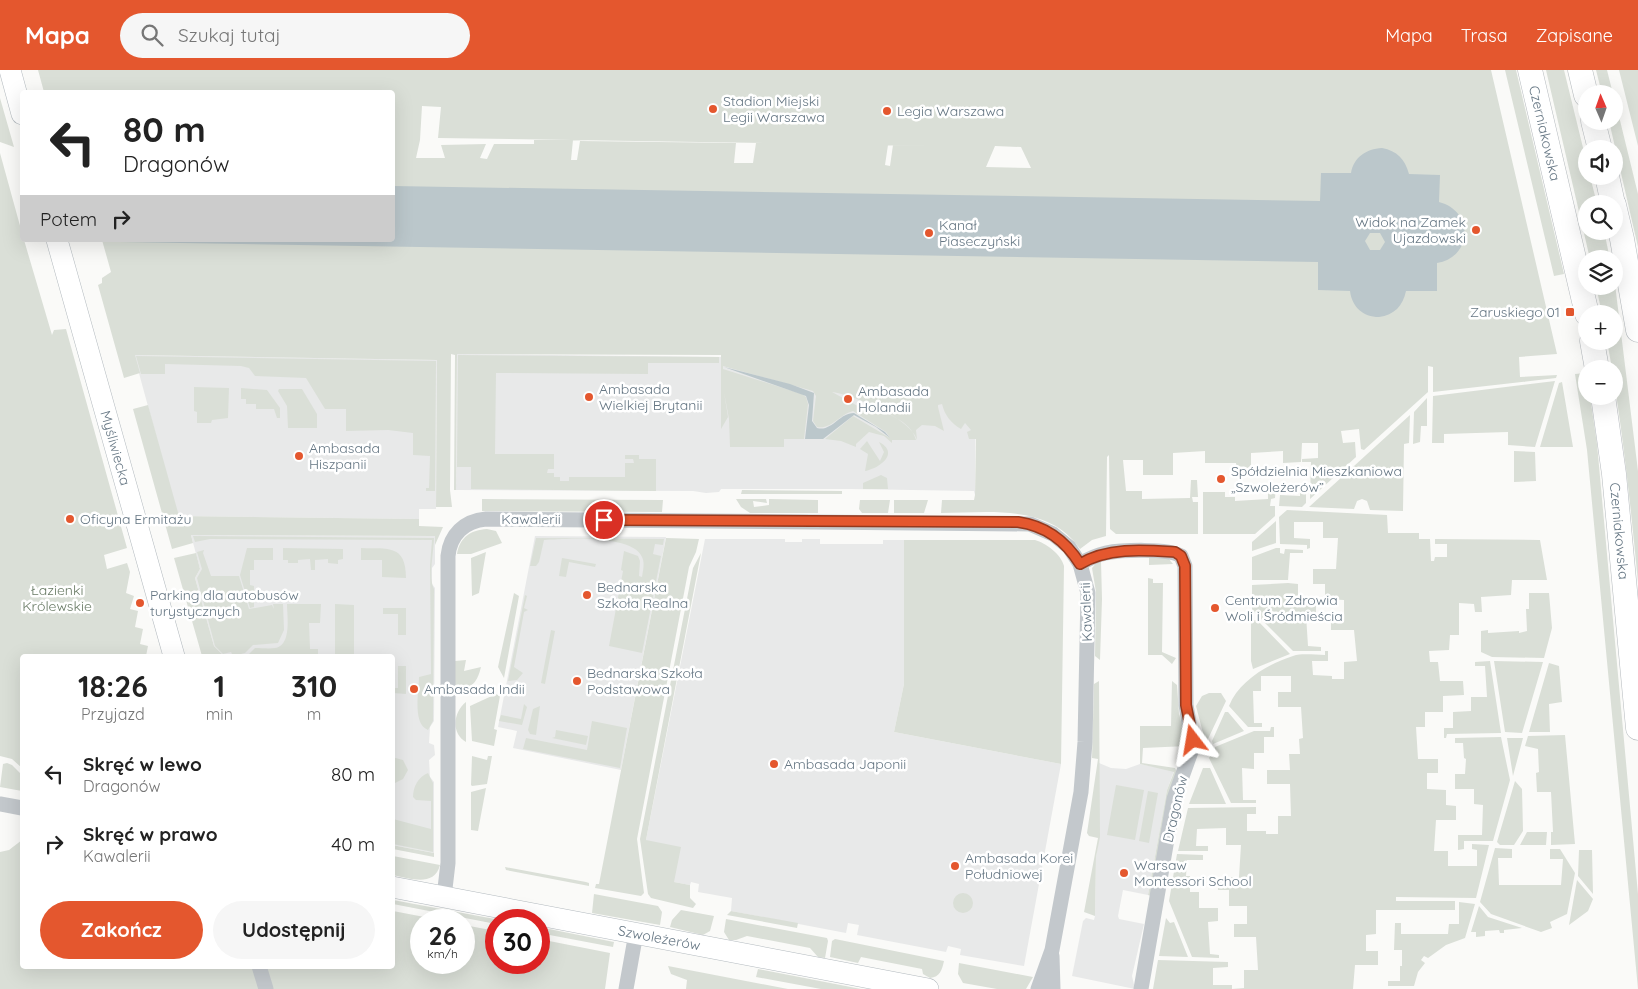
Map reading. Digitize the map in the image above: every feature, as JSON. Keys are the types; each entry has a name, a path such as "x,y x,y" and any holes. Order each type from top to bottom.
{"main road":[{"name":"Czerniakowska","path":"1530,70 1585,305"},
{"path":"1580,70 1584,85"},
{"path":"1622,240 1638,330"},
{"name":"Czerniakowska","path":"1604,405 1614,474 1638,728"}],"street":[{"path":"10,70 20,107"},
{"name":"Myśliwiecka","path":"58,242 173,654"},
{"name":"Kawalerii","path":"444,897 448,855 448,556 453,537 467,524 486,519 1018,522 1030,524 1053,534 1069,547 1080,564 1088,593 1085,754 1081,792 1052,950 1038,989"},
{"name":"Dragonów","path":"1080,564 1095,556 1113,552 1175,552 1181,556 1185,566 1186,705 1194,746 1174,799 1141,989"},
{"path":"0,804 20,808"},
{"name":"Szwoleżerów","path":"395,888 928,989"},
{"path":"626,989 636,933"},
{"name":"Kawalerii","path":"1052,950 1053,989"},
{"path":"260,969 266,989"}],"shaded area":[{"name":"Kanał Piaseczyński","path":"1382,148 1400,156 1409,174 1440,175 1439,202 1459,214 1465,234 1463,243 1457,252 1449,259 1437,263 1437,291 1406,291 1403,301 1397,309 1379,317 1373,317 1359,310 1353,302 1350,291 1318,290 1318,262 120,242 395,242 395,186 1320,201 1321,173 1351,173 1358,158 1371,150","holes":["1370,233 1380,233 1385,242 1380,250 1370,250 1365,241"]},
{"path":"457,354 976,360 975,495 974,491 850,489 721,489 719,492 706,493 693,491 456,490"},
{"name":"Ambasada Hiszpanii","path":"134,355 437,360 436,509 419,509 419,519 178,516"},
{"path":"724,367 790,384 814,393 812,421 817,428 827,427 844,416 854,413 885,432 890,438 876,427 854,415 823,439 805,439 809,405 806,396"},
{"name":"Ambasada Indii","path":"191,535 435,536 435,564 432,568 432,584 435,588 434,721 430,727 429,743 434,745 435,755 429,760 430,777 434,782 434,853 395,845 395,654 222,654 214,646 195,578 200,569"},
{"path":"535,536 666,537 621,770 513,748 517,731 498,727"},
{"name":"Ambasada Japonii","path":"705,539 785,539 785,542 802,542 802,539 820,539 820,544 883,544 883,540 904,540 904,684 894,732 1061,764 1024,966 960,955 961,949 948,946 946,952 857,935 859,925 848,923 846,933 731,911 732,898 698,892 699,884 691,882 690,885 674,882 646,840"},
{"name":"Warsaw Montessori School","path":"1099,763 1111,768 1126,769 1140,764 1174,771 1167,790 1148,895 1123,890 1118,916 1119,919 1144,924 1132,976 1135,989 1072,976 1083,921 1086,918 1094,920 1095,916 1096,857 1099,837"}],"green space":[{"path":"38,70 1491,70 1557,354 1519,357 1520,377 1557,375 1556,378 1433,392 1433,367 1428,366 1428,392 1364,450 1361,449 1359,429 1341,431 1343,443 1355,442 1356,457 1310,499 1311,462 1302,462 1302,459 1318,458 1318,443 1302,443 1301,462 1283,463 1283,451 1251,453 1251,475 1237,476 1236,463 1205,463 1205,451 1173,453 1173,475 1143,475 1143,460 1123,460 1126,491 1142,491 1142,499 1190,498 1191,480 1197,480 1198,497 1192,497 1193,502 1198,502 1198,534 1116,534 1110,529 1109,455 1107,457 1106,536 1092,540 1080,549 1067,534 1052,524 1035,517 997,512 941,513 942,500 974,500 976,439 969,439 967,432 971,430 965,423 961,429 951,422 942,404 938,405 938,407 944,431 935,426 922,425 916,430 917,440 914,435 916,440 892,440 892,443 884,436 869,432 856,444 856,447 841,441 825,439 853,416 890,438 886,432 853,411 827,426 817,427 813,421 816,396 813,391 723,366 723,369 802,394 806,397 808,404 804,439 784,439 784,447 730,447 729,419 724,392 728,417 721,429 721,355 457,354 456,490 454,490 455,355 451,354 450,490 452,507 436,507 437,360 135,355 140,373 124,378 98,285 102,283 102,278 111,272 103,242 395,242 395,90 43,90","holes":["422,106 441,107 438,138 566,140 534,140 534,144 494,144 487,159 480,158 486,144 441,145 445,158 416,158 420,140","573,140 848,144 756,143 753,163 734,163 736,143 580,141 577,160 571,160","888,145 893,145 890,166 885,165","995,146 1021,147 1031,168 986,167","832,392 867,403 895,418 868,406 865,410"]},
{"path":"1505,70 1516,70 1564,274 1554,276"},
{"path":"1546,70 1564,70 1581,140 1578,140 1578,185 1592,185 1595,195 1578,195 1578,207"},
{"path":"1596,70 1607,70 1611,85 1600,85"},
{"path":"1619,70 1638,70 1638,146 1623,85"},
{"path":"0,98 14,147 0,142"},
{"path":"1611,130 1622,130 1638,194 1638,247 1623,182 1623,140 1613,140"},
{"name":"Łazienki Królewskie","path":"0,153 20,226 20,242 25,242 52,335 54,330 66,329 127,548 104,555 107,569 127,563 130,572 126,593 134,596 130,609 138,611 135,627 143,629 140,644 148,646 146,654 20,654 20,766 12,759 0,756"},
{"path":"1586,240 1606,240 1608,250 1588,250"},
{"path":"1598,295 1616,295 1618,305 1600,305"},
{"path":"1623,349 1638,471 1638,582 1629,491 1617,405 1623,405 1623,360 1610,360 1608,350"},
{"path":"458,355 719,357 719,363 648,363 648,374 496,373 495,454 554,454 554,469 548,469 547,473 554,473 554,477 560,477 560,481 569,481 569,477 625,477 625,463 634,463 633,459 625,459 625,455 639,455 639,459 656,459 656,491 471,489 471,467 457,467"},
{"path":"136,356 436,361 435,491 426,491 426,488 429,488 430,456 413,455 413,433 388,430 346,431 346,409 325,409 306,378 255,376 249,368 241,366 165,364 165,374 141,374"},
{"path":"1575,374 1578,374 1578,393"},
{"path":"1555,381 1535,447 1508,445 1508,432 1444,434 1444,443 1432,443 1433,396"},
{"path":"1562,382 1573,447 1540,447 1559,383"},
{"path":"194,387 229,388 228,418 212,420 211,423 197,423 197,412 194,411"},
{"path":"241,388 267,390 280,408 280,418 277,418 274,409 256,409 256,404 246,404 246,399 241,399"},
{"path":"279,389 302,389 317,414 317,428 288,428 287,406 278,391"},
{"path":"1427,398 1427,426 1421,426 1420,442 1413,444 1414,412"},
{"path":"148,405 179,516 419,519 419,526 443,527 435,545 435,536 191,535 193,543 172,549 133,409"},
{"path":"1580,405 1591,405 1597,444 1638,894 1638,989 1587,450"},
{"path":"1410,415 1409,443 1404,444 1403,511 1370,510 1367,501 1362,499 1357,501 1354,509 1309,507"},
{"path":"867,441 880,461 884,452 879,442 885,446 888,455 882,463 865,471 868,454 860,449"},
{"path":"1514,451 1535,452 1536,481 1514,482"},
{"path":"881,475 887,478 888,489 863,489 863,483"},
{"path":"1268,485 1276,485 1275,498 1271,499 1270,506 1275,506 1275,516 1255,534 1203,534 1203,492 1225,492 1225,497 1235,497 1235,501 1268,499"},
{"path":"1300,487 1306,487 1306,503 1302,507 1279,506 1280,495 1300,496"},
{"path":"742,490 842,491 842,494 741,494"},
{"path":"482,499 663,500 662,512 482,511"},
{"path":"736,499 766,499 767,503 753,501 754,507 769,505 769,499 818,500 818,513 750,513 741,507"},
{"path":"860,500 890,500 888,513 862,513 859,509"},
{"path":"894,500 928,500 924,513 894,513"},
{"path":"1287,510 1387,515 1388,533 1419,533 1419,539 1430,539 1431,561 1434,561 1435,557 1447,557 1447,544 1435,544 1435,539 1540,540 1547,580 1512,580 1511,595 1481,597 1482,612 1475,612 1474,604 1459,603 1459,635 1450,635 1449,650 1429,651 1430,662 1438,662 1440,681 1463,681 1464,695 1443,696 1443,712 1425,712 1425,727 1416,727 1418,759 1438,759 1438,773 1427,773 1427,789 1446,790 1446,805 1456,806 1456,820 1436,820 1434,851 1448,851 1448,866 1477,866 1477,850 1472,849 1472,844 1489,845 1476,898 1396,897 1396,901 1455,901 1455,910 1376,910 1376,934 1366,935 1366,951 1378,951 1378,965 1355,965 1353,989 1232,989 1244,988 1244,970 1258,970 1256,937 1234,937 1234,924 1247,924 1247,906 1229,906 1229,890 1218,890 1218,877 1239,877 1241,845 1226,845 1226,828 1197,829 1196,846 1208,846 1208,851 1178,851 1188,808 1256,807 1256,814 1247,814 1247,831 1266,831 1266,834 1278,834 1278,816 1291,816 1290,784 1267,784 1267,770 1290,770 1289,754 1300,754 1299,739 1303,738 1301,707 1278,707 1278,692 1291,692 1291,676 1261,676 1261,691 1253,691 1254,723 1262,723 1262,727 1248,727 1229,706 1247,681 1264,669 1293,656 1304,654 1325,655 1325,651 1328,651 1328,661 1312,661 1313,675 1332,676 1332,679 1344,679 1344,662 1357,661 1354,630 1331,630 1331,615 1344,615 1344,600 1325,599 1325,584 1313,584 1313,569 1336,569 1338,538 1323,538 1323,522 1294,522 1294,538 1310,539 1310,548 1307,549 1307,545 1280,544 1279,517"},
{"path":"1276,521 1276,543 1252,551 1252,542"},
{"path":"487,529 496,531 502,543 471,554 457,554 458,548 467,536 476,531"},
{"path":"193,536 434,538 431,572 434,589 433,721 428,730 423,727 420,721 418,698 419,677 431,674 430,565 432,540 210,539 195,542"},
{"path":"536,538 664,539 663,545 655,544 653,554 661,556 642,653 609,646 623,571 621,570 624,551 638,556 640,561 639,576 642,577 643,559 636,550 625,544 597,539 544,540 539,562 536,566 530,566"},
{"path":"666,538 699,539 696,552 689,567 637,839 644,893 641,896 595,888 596,884 599,884"},
{"path":"904,540 1035,540 1048,546 1060,557 1064,566 1061,764 894,732 904,684"},
{"path":"247,548 273,548 273,560 254,560 254,570 250,570 250,585 254,586 254,607 250,608 240,575"},
{"path":"283,548 343,549 343,559 338,560 338,564 328,563 328,559 315,560 315,570 311,570 310,559 298,560 298,563 288,563 288,560 283,560"},
{"path":"361,548 387,549 399,554 403,559 406,578 382,577 382,560 361,560"},
{"path":"1280,548 1280,553 1284,554 1285,549 1303,550 1303,553 1290,553 1288,580 1252,580 1252,557"},
{"path":"204,550 203,553 211,576 239,576 249,609 272,605 274,609 273,604 283,604 284,630 278,643 253,645 245,653 241,654 232,654 231,652 223,654 215,646 197,578 202,569 197,552"},
{"path":"486,552 479,593 472,596 471,558"},
{"path":"196,553 200,569 195,578 214,646 222,654 201,654 174,558"},
{"path":"701,553 646,840 681,847 674,882 690,885 690,898 696,904 693,908 651,898 648,894 640,839 693,568"},
{"path":"1113,556 1160,557 1169,559 1173,564 1149,565 1149,557 1118,557 1101,561 1100,660 1095,656 1096,592 1092,568 1098,561"},
{"path":"562,558 596,564 595,567 569,562 566,577 559,576"},
{"path":"1148,578 1153,579 1153,583 1163,583 1162,652 1176,658 1172,664 1162,655 1148,655"},
{"path":"1298,584 1298,600 1316,600 1316,615 1306,615 1308,646 1321,647 1321,651 1293,651 1252,610 1252,585"},
{"path":"514,593 519,596 504,678 498,667"},
{"path":"1529,593 1549,593 1552,628 1544,658 1492,657 1481,652 1481,631 1488,630 1488,633 1519,631 1519,633 1527,631 1526,609 1529,609"},
{"path":"525,595 527,596 524,608 528,610 524,612 514,667 523,673 517,680 508,681"},
{"path":"287,604 321,604 320,623 309,623 310,649 318,649 318,654 249,654 255,648 275,648 280,646 286,636 288,622"},
{"path":"335,604 354,605 354,654 335,654"},
{"path":"383,608 406,608 406,635 398,635 398,614 383,614"},
{"path":"1251,620 1257,620 1290,654 1253,669 1251,661"},
{"path":"551,630 555,631 545,684 541,683"},
{"path":"466,660 464,671 481,667 474,683 458,692 454,689 455,661"},
{"path":"1490,661 1501,733 1447,734 1446,738 1444,738 1444,728 1453,728 1453,712 1471,711 1471,697 1487,697 1485,666 1475,666 1475,662"},
{"path":"1494,661 1543,662 1522,733 1505,732"},
{"path":"1549,663 1559,666 1562,702 1549,704 1550,732 1529,732"},
{"path":"398,666 406,666 406,694 395,693 395,688 398,688"},
{"path":"1099,681 1100,837 1096,857 1095,916 1084,912 1098,838 1089,836 1087,833 1098,759 1092,758 1094,684"},
{"path":"1172,681 1177,685 1179,713 1187,746 1143,748 1142,763 1175,768 1177,772 1151,896 1148,895 1167,790 1174,772 1140,764 1140,726 1171,726"},
{"path":"1209,693 1221,693 1226,701 1207,741 1205,741 1196,706 1202,696"},
{"path":"496,694 500,696 494,729 497,730 494,746 472,741 470,706"},
{"path":"466,702 466,742 458,734 456,717 458,711"},
{"path":"524,704 527,707 522,725 499,721 501,715 521,719"},
{"path":"540,706 536,735 530,734 528,730 533,709"},
{"path":"1225,712 1228,712 1244,731 1213,744 1212,741"},
{"path":"592,721 627,728 620,768 523,749 526,738 587,750"},
{"path":"1271,727 1274,727 1274,737 1264,737 1264,753 1254,753 1254,769 1242,768 1243,800 1256,800 1256,803 1231,803 1209,758 1215,747 1254,731 1270,731"},
{"path":"556,730 588,736 586,745 552,738 555,737"},
{"path":"1565,735 1575,844 1551,845 1551,832 1553,832 1551,792 1537,792 1536,773 1539,772 1538,749 1525,746 1528,736"},
{"path":"1501,737 1510,780 1493,841 1464,841 1464,849 1458,850 1458,835 1482,835 1483,805 1474,804 1474,789 1455,789 1455,774 1465,774 1466,759 1464,758 1463,743 1455,743 1455,738"},
{"path":"1507,738 1523,738 1513,776"},
{"path":"472,756 487,760 488,756 492,756 487,784 471,785"},
{"path":"395,758 403,760 408,770 403,779 395,783"},
{"path":"3,764 12,765 20,773 20,791 0,787"},
{"path":"1203,768 1210,768 1226,804 1189,804"},
{"path":"428,773 433,783 433,852 395,844 395,820 431,829 431,801 416,800 413,797 414,790 421,777"},
{"path":"1515,781 1522,789 1523,831 1514,845 1500,845 1497,842"},
{"path":"1116,785 1144,790 1135,840 1107,835"},
{"path":"486,788 478,831 471,830 471,792"},
{"path":"1148,791 1158,793 1149,843 1139,841"},
{"path":"1527,832 1547,832 1546,845 1520,845"},
{"path":"20,842 20,969 395,969 395,911 410,914 410,974 475,974 475,927 485,929 485,974 550,974 550,941 610,953 605,989 0,989 0,852 9,850"},
{"path":"395,846 434,853 434,857 395,849"},
{"path":"1495,848 1512,849 1512,858 1498,858 1499,885 1561,885 1563,859 1550,859 1550,849 1560,849 1575,873 1567,914 1550,922 1552,928 1541,932 1491,914 1480,902"},
{"path":"1579,850 1592,850 1593,894 1578,876"},
{"path":"1177,854 1203,855 1203,860 1187,860 1186,876 1190,876 1190,892 1199,892 1199,908 1218,908 1218,921 1208,922 1210,954 1219,955 1219,958 1192,957 1169,901"},
{"path":"395,856 440,865 437,872 427,879 395,875"},
{"path":"505,867 586,882 589,883 589,886 506,870"},
{"path":"1577,880 1593,899 1588,911 1569,925"},
{"path":"963,893 970,896 973,903 970,910 963,913 956,910 953,903 956,896"},
{"path":"594,894 658,906 662,912 660,925 592,913"},
{"path":"395,901 441,909 419,909 395,904"},
{"path":"1459,902 1475,904 1465,938 1446,945 1428,958 1424,956 1421,960 1425,963 1418,972 1414,986 1388,986 1388,981 1400,981 1400,966 1402,966 1402,950 1394,950 1395,923 1401,923 1401,934 1448,934 1449,924 1459,924"},
{"path":"1479,906 1488,917 1522,928 1504,930 1504,933 1500,933 1499,930 1485,931 1485,936 1476,937 1476,932 1471,932"},
{"path":"681,910 714,916 710,931 703,935 670,927 672,920"},
{"path":"731,911 798,923 797,928 727,915"},
{"path":"475,915 485,917 485,922 475,920"},
{"path":"1166,918 1170,923 1174,922 1188,957 1159,956"},
{"path":"726,919 827,938 825,958 818,957 810,948 747,936 736,940 729,940 724,932"},
{"path":"550,929 614,942 613,947 550,935"},
{"path":"835,939 944,961 940,972 930,978 923,974 922,969 861,957 858,963 830,957 832,941"},
{"path":"1158,960 1228,962 1228,967 1213,968 1213,985 1232,985 1232,989 1153,989"},
{"path":"959,963 1033,977 1026,989 997,989 963,983 958,974"},
{"path":"668,966 788,989 686,989 687,980 671,974"},
{"path":"758,969 861,989 821,989 756,977"}],"place":[{"name":"Stadion Miejski Legii Warszawa","path":"713,109"},
{"name":"Legia Warszawa","path":"887,111"},
{"name":"Widok na Zamek Ujazdowski","path":"1476,230"},
{"name":"Kanał Piaseczyński","path":"929,233"},
{"name":"Zaruskiego 01","path":"1570,312"},
{"name":"Ambasada Wielkiej Brytanii","path":"589,397"},
{"name":"Ambasada Holandii","path":"848,399"},
{"name":"Ambasada Hiszpanii","path":"299,456"},
{"name":"Spółdzielnia Mieszkaniowa „Szwoleżerów”","path":"1221,479"},
{"name":"Oficyna Ermitażu","path":"70,519"},
{"name":"Bednarska Szkoła Realna","path":"587,595"},
{"name":"Parking dla autobusów turystycznych","path":"140,603"},
{"name":"Centrum Zdrowia Woli i Śródmieścia","path":"1215,608"},
{"name":"Bednarska Szkoła Podstawowa","path":"577,681"},
{"name":"Ambasada Indii","path":"414,689"},
{"name":"Ambasada Japonii","path":"774,764"},
{"name":"Ambasada Korei Południowej","path":"955,866"},
{"name":"Warsaw Montessori School","path":"1124,873"}],"route":[{"path":"604,520 1018,522 1042,528 1062,540 1080,564 1104,553 1175,552 1181,556 1185,566 1186,712 1193,740"}]}
